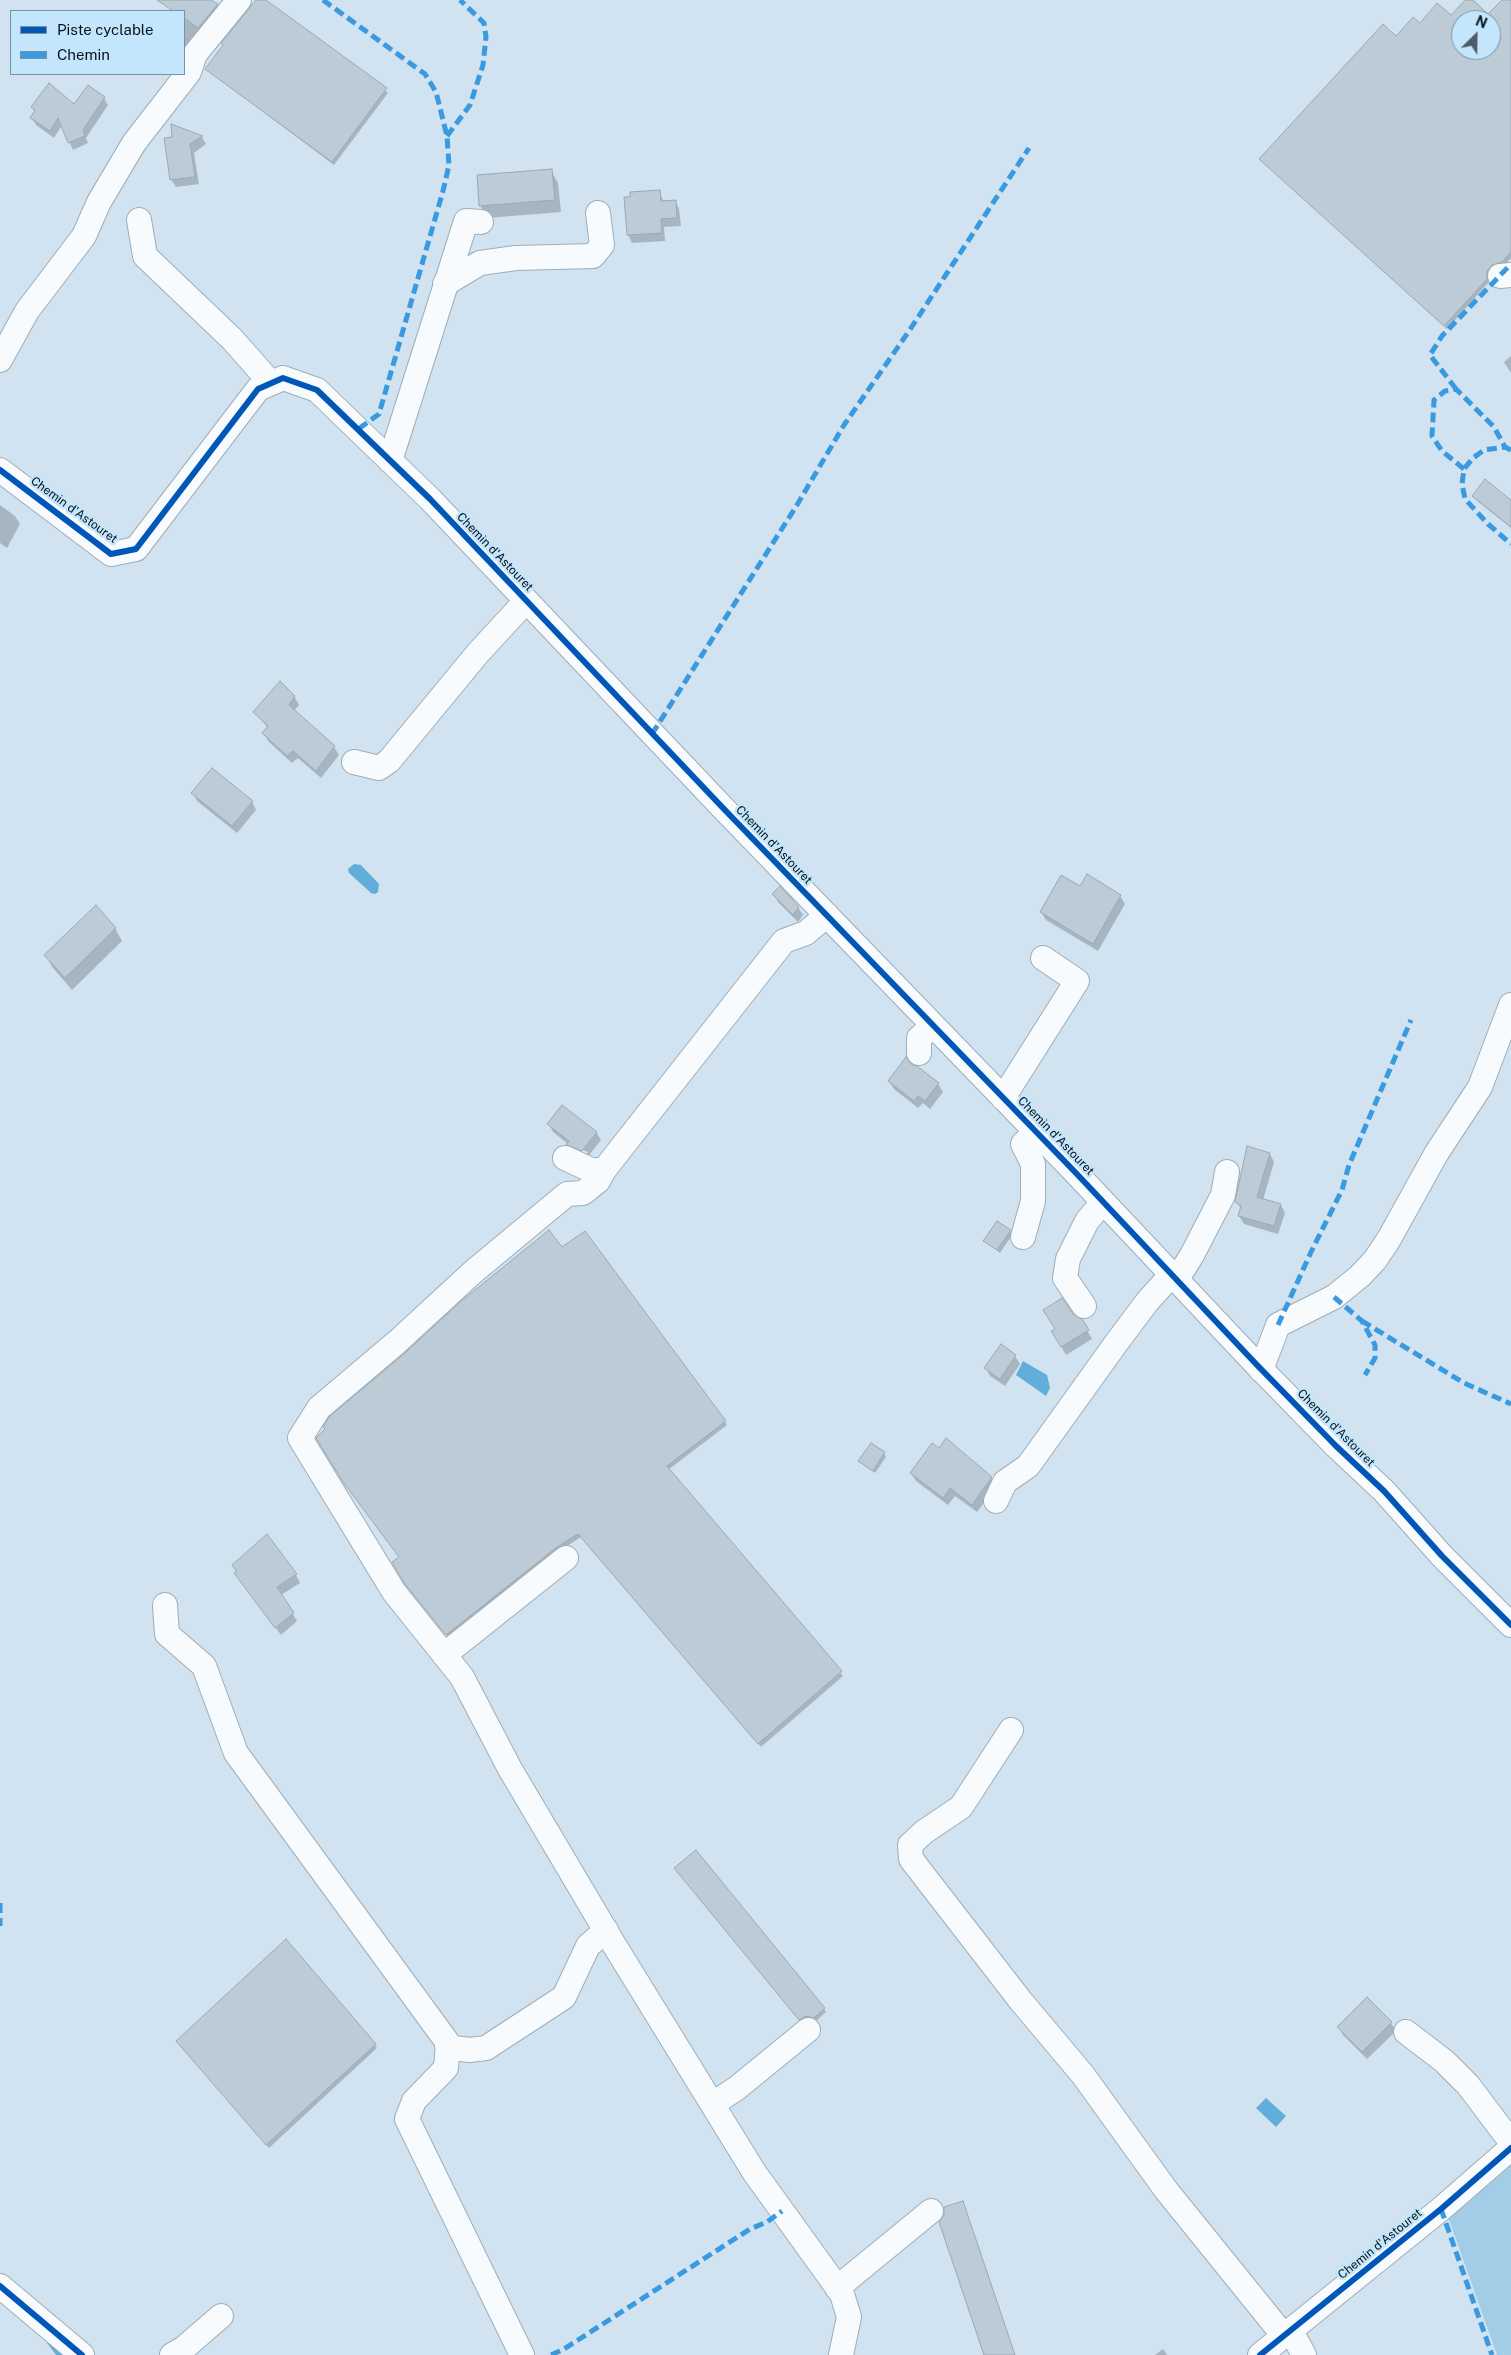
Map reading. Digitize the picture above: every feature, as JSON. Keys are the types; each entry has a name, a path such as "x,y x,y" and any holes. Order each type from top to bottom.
{"street":[{"path":"0,360 27,311 84,236 99,202 134,143 189,72 195,54 239,0"},
{"path":"445,284 480,263 516,258 593,256 602,245 598,212"},
{"path":"139,220 145,256 232,339 271,383"},
{"path":"390,461 466,221 481,222"},
{"name":"Chemin d'Astouret","path":"0,470 111,554 136,549 258,389 283,378 317,390 390,461 526,601 1262,1370 1336,1446 1384,1491 1442,1556 1511,1625"},
{"path":"354,762 379,768 389,761 478,653 526,601"},
{"path":"827,915 806,933 784,941 604,1170 598,1181 583,1193 567,1194 473,1272 397,1342 319,1408 300,1438 394,1592 462,1677 510,1769 754,2172 842,2294 849,2317 841,2355"},
{"path":"1003,1098 1077,981 1043,958"},
{"path":"1262,1370 1278,1325 1334,1297 1360,1276 1375,1260 1389,1239 1436,1154 1480,1087 1511,1006"},
{"path":"919,1053 920,1038 933,1026"},
{"path":"1023,1237 1032,1201 1033,1164 1023,1144 1036,1132"},
{"path":"565,1158 591,1170 604,1170"},
{"path":"996,1501 1005,1482 1028,1466 1129,1326 1192,1256 1223,1195 1227,1172"},
{"path":"1084,1306 1065,1278 1068,1260 1087,1221 1103,1202"},
{"path":"444,1655 566,1558"},
{"path":"164,1605 167,1634 204,1666 236,1753 448,2043 446,2068 414,2101 407,2119 522,2355"},
{"path":"1011,1730 961,1807 924,1832 910,1845 911,1859 1020,2000 1083,2074 1166,2190 1304,2355"},
{"path":"447,2047 469,2050 486,2048 564,1997 588,1946 606,1930"},
{"path":"712,2104 737,2088 808,2030"},
{"path":"1406,2032 1444,2061 1468,2085 1511,2142"},
{"name":"Chemin d'Astouret","path":"1260,2355 1441,2209 1511,2148"},
{"path":"837,2288 931,2211"},
{"path":"0,2286 82,2355"},
{"path":"172,2355 184,2348 221,2316"}],"shaded area":[{"path":"354,864 361,865 379,884 378,892 375,894 371,893 349,873 348,869"},
{"path":"1023,1361 1047,1375 1050,1388 1046,1396 1016,1375"},
{"path":"1266,2098 1286,2116 1276,2127 1256,2108"},
{"path":"1511,2156 1511,2355 1497,2355 1446,2211"}],"building":[{"path":"157,0 211,0 218,4 198,28 185,19 185,10 172,10"},
{"path":"256,0 266,0 387,88 332,162 205,69 223,45 221,43"},
{"path":"1465,0 1473,0 1484,10 1456,10"},
{"path":"1502,0 1511,0 1511,252 1502,262 1492,265 1487,271 1487,279 1444,326 1259,159 1383,24 1396,36 1413,17 1420,23 1437,3 1451,15 1451,60 1501,60 1501,10 1492,10"},
{"path":"49,83 74,104 88,85 105,97 83,130 85,136 68,143 58,118 50,131 30,118 35,110 31,107"},
{"path":"171,124 203,136 190,144 195,177 170,180 164,138 172,137"},
{"path":"552,169 555,200 479,206 477,175"},
{"path":"660,190 661,201 676,200 677,218 661,219 662,233 627,235 624,197 630,197 630,192"},
{"path":"1485,479 1511,500 1511,527 1472,496"},
{"path":"280,681 295,696 289,705 335,746 316,771 293,751 287,756 262,733 268,726 253,712"},
{"path":"212,768 253,801 232,826 191,793"},
{"path":"1087,874 1121,895 1093,944 1040,912 1061,875 1080,886"},
{"path":"780,886 799,907 793,915 772,894"},
{"path":"96,905 116,928 65,978 44,955"},
{"path":"906,1057 912,1065 917,1066 939,1083 925,1101 918,1096 914,1101 888,1081"},
{"path":"562,1105 597,1132 582,1151 566,1145 569,1141 547,1124"},
{"path":"1247,1146 1270,1153 1257,1197 1281,1204 1274,1226 1238,1216 1241,1206 1235,1202"},
{"path":"997,1221 1011,1230 997,1250 983,1241"},
{"path":"549,1230 562,1247 585,1231 726,1421 667,1466 842,1671 758,1744 578,1534 557,1547 446,1635 405,1584 392,1562 399,1557 343,1482 316,1438 325,1429 323,1427 329,1417 406,1352 459,1303"},
{"path":"1062,1298 1073,1314 1082,1319 1089,1330 1061,1347 1051,1331 1055,1329 1043,1310"},
{"path":"1001,1344 1016,1355 1000,1379 984,1368"},
{"path":"946,1438 992,1477 972,1505 950,1488 943,1498 910,1473 932,1443 939,1448"},
{"path":"871,1443 885,1452 873,1471 858,1461"},
{"path":"267,1534 297,1574 277,1587 294,1613 275,1628 234,1573 237,1572 232,1565"},
{"path":"696,1850 825,2008 814,2018 806,2016 799,2020 674,1868"},
{"path":"286,1939 376,2044 266,2145 176,2041"},
{"path":"1367,1997 1392,2022 1362,2052 1337,2027"},
{"path":"963,2201 1015,2355 984,2355 939,2222 944,2215 944,2207"}],"waterway":[{"path":"50,2342 60,2355"}],"marked path":[{"path":"323,0 425,74 436,92 447,136 449,165 443,191 379,414 357,430"},
{"path":"447,136 470,105 483,65 486,37 484,23 460,0"},
{"path":"652,734 797,505 844,425 909,331 1029,148"},
{"path":"1456,389 1430,355 1442,336 1511,264"},
{"path":"1464,469 1442,451 1432,436 1434,400 1445,391 1456,389 1494,427 1505,447"},
{"path":"1511,450 1505,447 1484,450 1473,458 1464,469 1462,484 1465,499 1488,524 1511,544"},
{"path":"1278,1325 1342,1190 1349,1165 1411,1020"},
{"path":"1334,1297 1362,1321 1375,1345 1375,1358 1365,1375"},
{"path":"1362,1321 1464,1383 1511,1404"},
{"path":"0,1903 0,1926"},
{"path":"1441,2209 1492,2355"},
{"path":"551,2355 564,2349 750,2229 767,2222 782,2211"}],"cycle path":[{"path":"0,470 111,554 136,549 258,389 283,378 317,390 430,499 723,808 1075,1172 1257,1365 1336,1446 1384,1491 1442,1556 1511,1625"},
{"path":"1260,2355 1441,2209 1511,2148"},
{"path":"0,2286 82,2355"}]}
